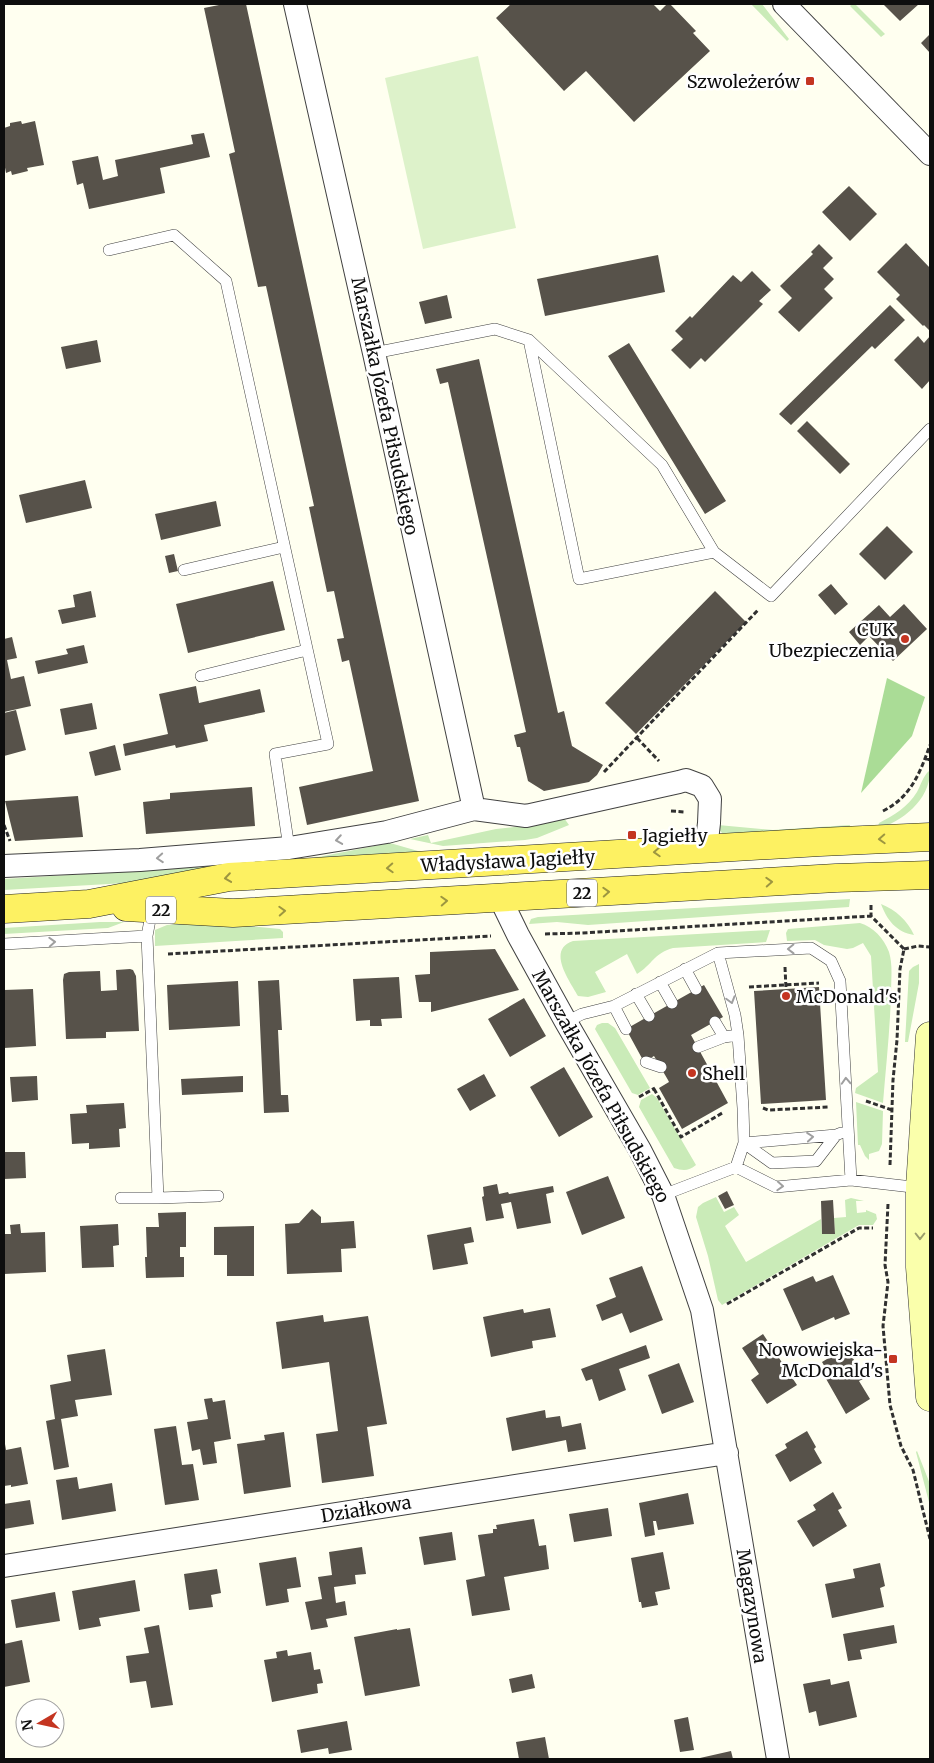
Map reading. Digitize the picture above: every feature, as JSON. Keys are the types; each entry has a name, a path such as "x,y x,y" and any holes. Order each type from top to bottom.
{"main road":[{"name":"Władysława Jagiełły","path":"4,909 89,904 229,877 930,837"},
{"name":"Władysława Jagiełły","path":"89,904 233,913 826,878 930,876"}],"street":[{"name":"Marszałka Józefa Piłsudskiego","path":"295,4 374,352 474,809"},
{"path":"784,4 930,154"},
{"path":"4,866 140,860 290,848 387,832 474,809 526,816 686,780 702,786 710,799 706,849"},
{"name":"Marszałka Józefa Piłsudskiego","path":"500,898 518,935 574,1018 663,1195 702,1310 728,1453"},
{"path":"930,1036 925,1188 920,1267 930,1397"},
{"name":"Działkowa","path":"4,1566 728,1453"},
{"name":"Magazynowa","path":"728,1453 778,1759"}],"lane":[{"path":"109,250 174,235 226,282 328,744 275,754 290,848"},
{"path":"374,352 495,329 529,340 662,466 714,552 771,596 930,429"},
{"path":"529,340 579,579 714,552"},
{"path":"184,570 284,547"},
{"path":"201,676 307,650"},
{"path":"152,909 148,936 158,1198"},
{"path":"4,944 148,936"},
{"path":"574,1018 614,1006 718,953 811,948 832,961 840,981 851,1180"},
{"path":"718,953 735,1015 738,1035 744,1143 736,1167"},
{"path":"686,969 696,989"},
{"path":"660,982 672,1003"},
{"path":"636,994 649,1016"},
{"path":"614,1006 626,1028"},
{"path":"715,1022 724,1036"},
{"path":"698,1047 724,1036 738,1035"},
{"path":"646,1062 661,1067"},
{"path":"744,1143 836,1135 849,1129"},
{"path":"744,1143 772,1164 816,1161 836,1135"},
{"path":"663,1195 736,1167 776,1187 851,1180 925,1188"},
{"path":"121,1198 218,1196"}],"path":[{"path":"571,806 771,596"},
{"path":"878,813 891,806 910,790 930,745"},
{"path":"925,758 930,760"},
{"path":"870,898 871,916 904,949"},
{"path":"904,949 918,946 930,947"},
{"path":"890,1162 900,969 904,949"},
{"path":"785,966 786,986"},
{"path":"749,996 748,987 786,986 820,982"},
{"path":"651,1090 682,1137 731,1108"},
{"path":"871,1103 892,1110"},
{"path":"759,1108 768,1110 827,1107"},
{"path":"888,1214 885,1265 888,1282 883,1326 890,1405 901,1446 913,1470 930,1539"},
{"path":"724,1305 859,1228 873,1228"}],"green space":[{"path":"751,4 762,4 789,39 787,41"},
{"path":"855,4 885,34 881,37 850,6"},
{"path":"478,56 516,228 423,249 385,78"},
{"path":"887,678 925,697 912,736 861,793"},
{"path":"929,771 929,782 920,800 913,808 896,821 877,829 879,823 895,814 909,802"},
{"path":"564,818 569,825 537,838 525,840 443,846 410,839 428,835 431,843 496,829 531,825"},
{"path":"718,825 773,830 850,825 849,832 755,836 722,833"},
{"path":"390,843 425,853 308,859"},
{"path":"229,865 126,883 4,890 4,879"},
{"path":"850,899 849,907 588,925 557,922 529,924 531,919 538,917"},
{"path":"881,904 900,916 914,935 897,928 886,915"},
{"path":"124,922 108,928 4,934 4,928"},
{"path":"860,923 874,930 881,938 887,947 891,962 890,1021 883,1103 855,1093 856,1088 878,1072 871,956 863,943 847,949 824,945 815,940 787,941 786,933 788,929"},
{"path":"167,925 239,925 280,929 283,932 283,938 155,946 155,930"},
{"path":"770,930 766,942 673,948 661,953 637,974 627,954 595,972 606,992 588,997 578,996 562,966 561,951 565,945 573,941"},
{"path":"919,964 919,983 908,1042 905,1042 909,971"},
{"path":"608,1023 615,1028 650,1088 638,1095 632,1093 595,1029 597,1025"},
{"path":"652,1094 657,1098 696,1165 691,1168 683,1170 674,1168 639,1107 641,1100"},
{"path":"856,1102 883,1111 882,1144 879,1151 869,1154 869,1160 860,1145 858,1145"},
{"path":"716,1197 724,1212 734,1207 739,1215 725,1226 746,1262 821,1219 822,1234 835,1234 834,1218 846,1217 845,1200 851,1198 864,1201 856,1201 857,1213 866,1212 866,1210 876,1214 877,1219 873,1225 859,1225 722,1305 718,1300 708,1256 696,1217 698,1207"},
{"path":"916,1452 930,1484 930,1506"}],"building":[{"path":"224,4 246,4 419,801 307,825 299,787 373,771 349,660 342,662 337,639 344,638 334,591 327,592 309,507 314,506 266,286 258,287 229,154 235,152 204,8"},
{"path":"511,4 653,4 660,11 667,4 670,4 696,31 693,33 710,51 634,122 586,71 564,91 496,18"},
{"path":"883,4 919,4 900,21"},
{"path":"930,34 930,53 921,43"},
{"path":"21,121 22,124 35,121 44,165 27,168 28,171 12,175 11,171 6,173 4,162 4,128 10,126 10,123"},
{"path":"204,133 210,157 160,168 165,193 89,209 83,183 77,185 72,161 98,156 103,180 118,176 115,160 193,144 191,135"},
{"path":"849,186 877,214 850,241 822,212"},
{"path":"906,243 930,268 930,331 896,299 900,295 877,272"},
{"path":"819,244 833,258 823,268 834,279 824,289 833,298 799,332 778,312 792,298 780,286 813,254 811,252"},
{"path":"658,255 665,292 545,316 537,279"},
{"path":"752,271 771,290 759,301 763,304 705,362 701,358 690,369 671,350 683,339 675,331 690,316 692,318 733,275 741,282"},
{"path":"447,295 452,318 425,324 419,302"},
{"path":"890,305 905,320 875,349 872,346 791,425 779,414"},
{"path":"918,336 924,343 930,336 930,380 922,389 894,360"},
{"path":"97,340 101,362 66,369 61,347"},
{"path":"629,343 726,501 705,514 608,356"},
{"path":"479,359 558,713 564,711 572,746 603,765 597,775 589,782 544,791 528,781 520,747 517,747 514,735 526,732 448,382 440,384 436,369"},
{"path":"807,421 850,464 840,474 797,431"},
{"path":"85,480 92,508 26,523 19,495"},
{"path":"216,501 221,526 161,540 155,514"},
{"path":"887,526 913,552 885,580 859,554"},
{"path":"174,554 178,571 169,573 165,556"},
{"path":"273,581 285,630 188,653 176,604"},
{"path":"831,584 848,604 835,615 818,595"},
{"path":"91,591 96,617 62,624 58,610 75,607 73,595"},
{"path":"715,591 746,622 636,734 605,703"},
{"path":"904,604 927,629 893,661 869,636 860,645 849,632 879,605 890,617"},
{"path":"12,637 17,658 7,660 11,679 24,676 31,706 4,712 4,639"},
{"path":"84,645 88,663 38,674 35,661 68,654 66,649"},
{"path":"196,686 199,703 260,689 265,712 204,725 208,741 176,748 175,745 125,756 123,744 168,734 159,694"},
{"path":"92,703 97,729 65,735 60,709"},
{"path":"16,710 26,750 4,756 4,713"},
{"path":"115,745 121,770 95,776 89,752"},
{"path":"252,787 255,826 146,834 143,802 170,799 170,793"},
{"path":"78,796 83,837 15,841 5,801"},
{"path":"495,949 519,990 431,1012 431,1002 419,1002 415,975 430,974 430,952"},
{"path":"116,970 133,970 136,976 139,1031 106,1032 106,1038 66,1039 64,974 69,972 100,971 101,991 117,990"},
{"path":"399,977 402,1018 381,1019 382,1026 370,1026 370,1020 356,1021 353,979"},
{"path":"279,980 282,1030 278,1030 281,1095 288,1095 289,1112 264,1113 258,981"},
{"path":"238,981 240,1026 169,1030 167,985"},
{"path":"704,985 723,1017 691,1035 728,1103 682,1129 659,1088 669,1082 668,1080 654,1056 644,1062 626,1029"},
{"path":"819,987 826,1100 761,1104 754,991"},
{"path":"33,989 36,1046 4,1048 4,990"},
{"path":"524,998 546,1036 510,1057 488,1019"},
{"path":"564,1067 593,1117 559,1137 530,1087"},
{"path":"484,1074 496,1096 470,1111 457,1089"},
{"path":"37,1076 38,1100 12,1102 10,1077"},
{"path":"243,1076 243,1092 182,1095 181,1079"},
{"path":"124,1103 126,1128 119,1129 120,1147 89,1149 89,1143 72,1144 70,1114 87,1113 86,1105"},
{"path":"4,1152 25,1152 26,1178 4,1179"},
{"path":"608,1176 625,1218 582,1235 566,1192"},
{"path":"497,1184 499,1194 553,1186 554,1192 546,1194 551,1223 517,1229 511,1202 501,1204 504,1218 486,1221 482,1197 484,1196 483,1187"},
{"path":"727,1191 734,1205 725,1209 718,1196"},
{"path":"833,1200 835,1234 822,1234 821,1201"},
{"path":"312,1209 321,1217 321,1223 354,1221 356,1248 341,1249 342,1272 287,1274 285,1224 299,1223"},
{"path":"186,1212 186,1247 180,1247 180,1257 184,1257 184,1277 146,1278 146,1227 159,1227 158,1213"},
{"path":"20,1224 21,1233 45,1232 46,1272 4,1274 4,1234 11,1234 10,1225"},
{"path":"118,1224 119,1245 113,1246 114,1267 82,1268 80,1226"},
{"path":"254,1226 254,1276 227,1276 227,1255 214,1255 214,1227"},
{"path":"471,1227 474,1242 464,1244 468,1264 433,1270 427,1235"},
{"path":"642,1266 663,1320 630,1333 622,1313 602,1321 596,1305 616,1297 609,1278"},
{"path":"833,1275 850,1314 835,1320 834,1317 802,1331 783,1289 813,1276 816,1282"},
{"path":"550,1308 556,1337 532,1341 533,1348 491,1357 483,1317 523,1309 524,1313"},
{"path":"323,1315 324,1322 368,1316 387,1424 367,1427 374,1476 322,1483 316,1434 338,1431 329,1362 282,1369 276,1322"},
{"path":"763,1334 797,1385 767,1404 751,1380 759,1374 742,1348"},
{"path":"646,1345 650,1358 619,1369 626,1390 599,1401 592,1379 586,1381 581,1369"},
{"path":"847,1347 854,1360 852,1361 863,1379 859,1381 870,1399 846,1414 825,1377 829,1374 822,1362"},
{"path":"105,1349 112,1395 75,1400 78,1416 61,1419 69,1467 54,1470 46,1421 55,1419 50,1385 71,1381 67,1355"},
{"path":"679,1363 694,1402 662,1414 648,1375"},
{"path":"212,1398 213,1402 225,1400 231,1439 214,1442 217,1463 203,1465 200,1449 192,1451 187,1422 208,1419 204,1399"},
{"path":"545,1410 546,1418 560,1416 562,1427 581,1423 586,1449 568,1452 566,1440 512,1451 506,1418"},
{"path":"176,1426 182,1465 193,1464 199,1500 165,1505 154,1429"},
{"path":"807,1431 822,1463 790,1482 775,1455 787,1448 785,1444"},
{"path":"284,1432 291,1487 244,1494 237,1444 265,1440 264,1435"},
{"path":"5,1444 6,1450 21,1447 28,1484 11,1487 11,1485 4,1486"},
{"path":"77,1477 79,1489 112,1483 116,1511 62,1520 56,1480"},
{"path":"833,1492 842,1508 838,1510 847,1526 813,1547 797,1521 816,1510 813,1505"},
{"path":"688,1493 694,1524 658,1530 656,1521 653,1521 655,1535 645,1537 639,1503"},
{"path":"30,1500 34,1524 4,1529 4,1504"},
{"path":"608,1508 612,1536 574,1542 569,1514"},
{"path":"534,1519 539,1546 546,1545 549,1569 504,1577 510,1610 472,1616 466,1580 485,1576 478,1535 493,1533 493,1529 497,1529 496,1525"},
{"path":"452,1532 456,1560 424,1565 419,1537"},
{"path":"362,1547 366,1574 355,1575 356,1584 334,1587 336,1603 345,1601 347,1615 326,1619 328,1627 311,1630 305,1602 322,1599 318,1577 332,1575 329,1552"},
{"path":"663,1552 670,1589 655,1592 658,1605 642,1608 641,1602 639,1602 631,1558"},
{"path":"296,1557 301,1587 287,1589 289,1602 266,1606 259,1563"},
{"path":"880,1563 885,1586 880,1588 884,1607 832,1618 825,1584 855,1578 853,1569"},
{"path":"217,1569 221,1593 211,1595 213,1607 189,1610 184,1574"},
{"path":"135,1580 140,1611 99,1618 101,1626 79,1630 72,1591"},
{"path":"55,1592 60,1621 16,1628 11,1600"},
{"path":"159,1625 173,1705 151,1708 146,1681 130,1683 126,1656 149,1653 144,1628"},
{"path":"894,1625 897,1643 860,1650 862,1659 848,1661 843,1634"},
{"path":"410,1628 420,1686 365,1696 354,1637"},
{"path":"22,1640 30,1682 4,1687 4,1644"},
{"path":"287,1650 288,1656 311,1652 314,1670 320,1669 323,1683 317,1684 318,1693 272,1702 264,1660 277,1658 276,1652"},
{"path":"532,1674 535,1688 512,1693 509,1679"},
{"path":"830,1679 831,1685 849,1681 857,1717 819,1726 816,1711 809,1713 803,1684"},
{"path":"688,1717 694,1750 680,1752 674,1720"},
{"path":"347,1721 352,1750 329,1754 328,1748 301,1753 297,1730"},
{"path":"545,1737 549,1759 519,1759 516,1742"},
{"path":"731,1751 733,1759 700,1759 700,1758"}],"place":[{"name":"Szwoleżerów","path":"810,81"},
{"name":"CUK Ubezpieczenia","path":"905,639"},
{"name":"Jagiełły","path":"632,835"},
{"name":"McDonald's","path":"786,996"},
{"name":"Shell","path":"692,1073"},
{"name":"Nowowiejska- McDonald's","path":"893,1359"}]}
